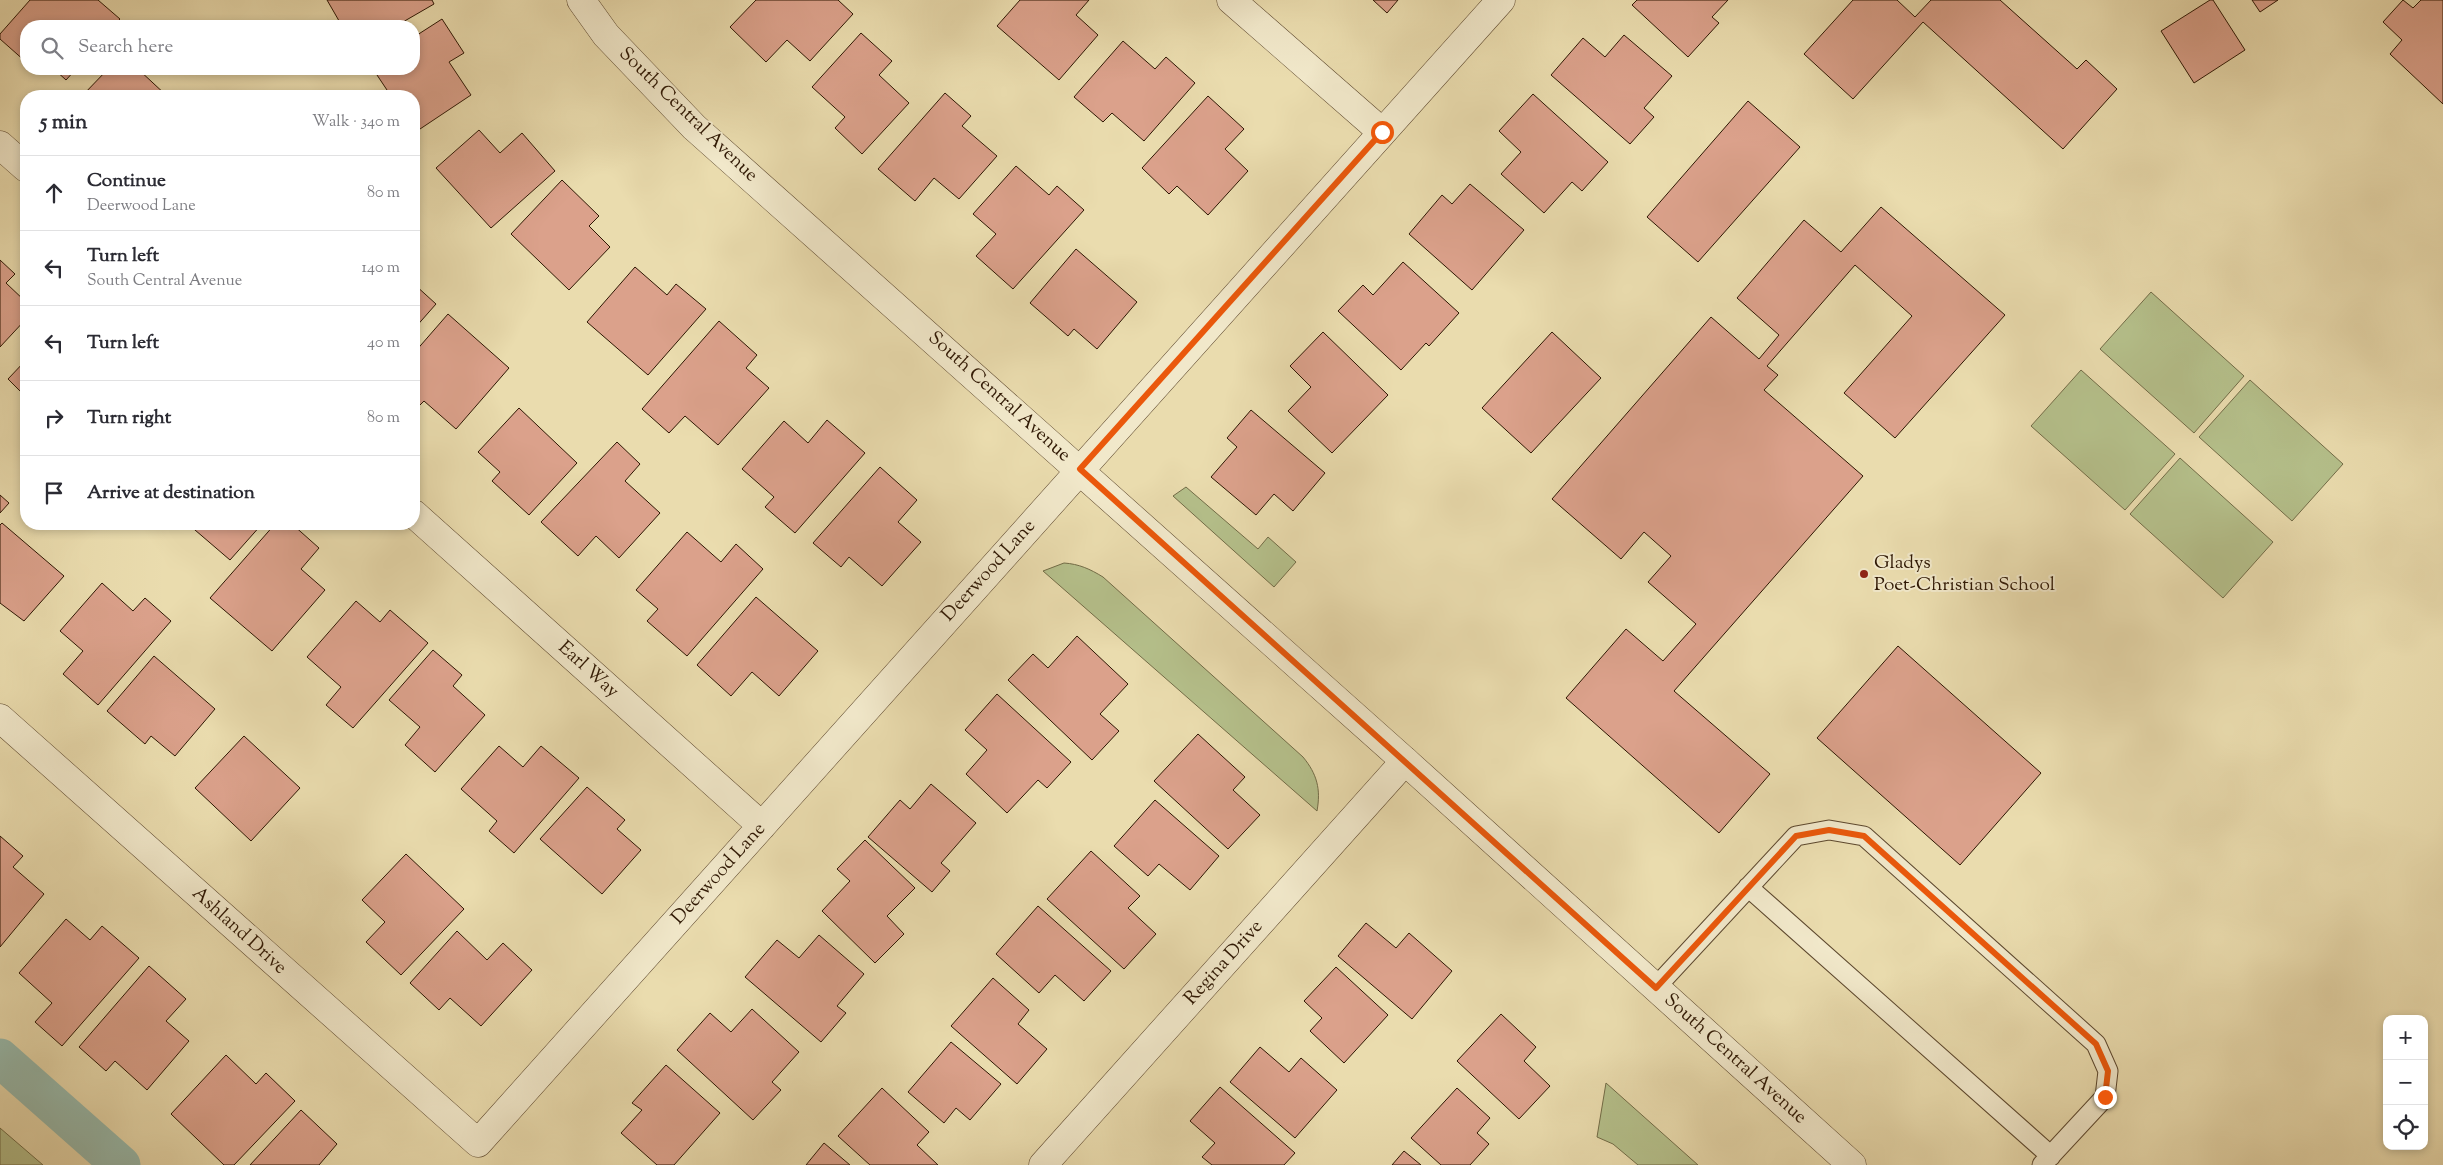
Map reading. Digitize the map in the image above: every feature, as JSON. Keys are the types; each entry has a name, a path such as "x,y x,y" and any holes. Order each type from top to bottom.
{"street":[{"name":"South Central Avenue","path":"581,0 606,35 694,127 1080,469 1852,1165"},
{"path":"1231,0 1382,132"},
{"name":"Deerwood Lane","path":"478,1144 1501,0"},
{"path":"0,144 20,162"},
{"name":"Earl Way","path":"420,519 762,826"},
{"name":"Ashland Drive","path":"0,718 478,1144"},
{"name":"Regina Drive","path":"1043,1165 1405,761"}],"lane":[{"path":"1656,988 1748,887 1796,836 1829,830 1864,836 2096,1044 2108,1071 2105,1097 2046,1160 1748,887"}],"green space":[{"path":"2151,292 2244,376 2194,433 2100,349"},
{"path":"2081,370 2175,454 2125,510 2031,426"},
{"path":"2250,380 2343,464 2292,521 2199,437"},
{"path":"2180,458 2273,542 2223,598 2130,514"},
{"path":"1186,487 1258,549 1268,537 1296,562 1274,587 1173,496"},
{"path":"1064,563 1084,567 1103,577 1303,757 1312,770 1317,782 1317,811 1043,571"},
{"path":"1606,1083 1698,1165 1638,1165 1613,1144 1597,1137"},
{"path":"0,1128 43,1165 0,1165"}],"building":[{"path":"30,0 98,0 120,19 20,20 20,57 0,39 0,34"},
{"path":"327,0 432,0 434,4 406,20 339,20"},
{"path":"756,0 838,0 853,14 810,61 787,40 766,62 730,27"},
{"path":"1020,0 1089,0 1076,15 1098,35 1059,80 997,26"},
{"path":"1373,0 1398,0 1387,13"},
{"path":"1637,0 1728,0 1712,17 1719,23 1688,57 1632,5"},
{"path":"1853,0 1897,0 1915,17 1931,0 2000,0 2077,69 2086,60 2117,89 2063,149 1923,22 1853,99 1804,54"},
{"path":"2210,0 2213,0 2245,50 2194,83 2161,31"},
{"path":"2252,0 2278,0 2260,12"},
{"path":"2403,0 2413,8 2421,0 2443,0 2443,104 2390,54 2402,40 2383,22"},
{"path":"442,19 464,53 449,62 471,95 420,129 420,90 387,90 377,75 420,75 420,33"},
{"path":"861,33 892,61 879,75 909,103 862,154 835,128 845,117 812,87"},
{"path":"1624,35 1672,76 1644,108 1654,117 1630,144 1551,75 1583,38 1605,57"},
{"path":"1123,41 1155,69 1166,57 1195,83 1144,141 1112,113 1103,122 1074,97"},
{"path":"61,75 71,75 66,80"},
{"path":"102,75 144,75 161,90 88,90"},
{"path":"945,93 971,116 962,126 997,156 959,199 934,178 915,201 878,169"},
{"path":"1533,94 1608,162 1582,191 1572,182 1544,213 1501,174 1521,152 1499,131"},
{"path":"1208,96 1244,129 1225,149 1248,171 1208,215 1177,186 1169,194 1142,168"},
{"path":"1748,101 1800,147 1698,262 1647,217"},
{"path":"479,130 500,153 522,133 555,171 491,228 436,168"},
{"path":"1016,166 1049,195 1057,186 1084,210 1013,289 976,256 996,234 973,214"},
{"path":"562,180 599,216 589,226 610,247 569,290 511,234"},
{"path":"1470,184 1524,230 1472,290 1409,234 1442,195 1452,204"},
{"path":"1881,207 2005,315 1895,438 1844,393 1912,316 1855,265 1767,366 1778,375 1764,390 1863,476 1674,691 1770,774 1719,833 1566,698 1626,629 1663,661 1696,624 1648,582 1671,556 1644,532 1621,559 1552,499 1711,317 1759,359 1779,335 1737,298 1804,220 1841,252"},
{"path":"1076,249 1137,302 1097,349 1074,329 1068,336 1030,303"},
{"path":"0,260 15,274 6,283 20,296 20,325 0,347"},
{"path":"1403,262 1459,313 1429,346 1426,343 1401,370 1338,311 1363,285 1373,295"},
{"path":"635,267 667,295 676,284 706,309 648,375 587,322"},
{"path":"420,289 436,304 420,322"},
{"path":"448,314 509,368 456,429 424,401 420,405 420,346"},
{"path":"719,321 757,355 746,368 769,388 718,445 685,416 669,433 642,409"},
{"path":"1323,332 1388,395 1332,453 1288,411 1311,387 1290,366"},
{"path":"1552,332 1601,378 1531,453 1482,408"},
{"path":"20,366 20,391 8,379"},
{"path":"519,408 577,463 529,515 492,481 500,472 478,452"},
{"path":"1251,410 1325,473 1293,511 1274,494 1256,515 1211,477 1237,447 1227,438"},
{"path":"827,420 865,453 795,533 765,507 774,497 742,469 784,421 808,443"},
{"path":"617,442 640,464 625,481 660,513 619,558 596,536 578,556 541,522"},
{"path":"880,467 917,500 898,522 921,542 882,586 849,557 841,567 813,543"},
{"path":"0,495 9,503 0,513"},
{"path":"2,523 64,576 24,621 0,603 0,525"},
{"path":"195,530 257,530 230,560"},
{"path":"270,530 299,530 319,548 301,569 325,590 272,651 210,598"},
{"path":"687,532 721,562 736,544 763,569 687,656 647,621 658,609 636,590"},
{"path":"102,583 133,611 145,598 171,621 98,705 63,674 83,651 60,631"},
{"path":"756,597 818,651 779,696 752,672 731,696 697,665"},
{"path":"356,601 380,622 390,610 428,643 353,728 326,705 341,687 307,657"},
{"path":"1077,636 1128,684 1100,714 1119,731 1092,760 1008,680 1033,654 1048,668"},
{"path":"1898,646 2041,773 1960,865 1817,738"},
{"path":"433,650 462,675 453,686 485,715 435,772 405,745 420,727 389,700"},
{"path":"154,656 215,709 175,756 151,736 145,744 107,711"},
{"path":"997,694 1071,762 1047,788 1038,780 1007,813 966,774 987,750 965,730"},
{"path":"1198,734 1245,777 1233,790 1260,815 1228,849 1154,781"},
{"path":"244,736 300,788 251,841 195,788"},
{"path":"499,746 523,767 541,746 579,778 514,853 489,831 497,821 461,789"},
{"path":"931,784 976,823 941,863 950,871 932,892 868,837 900,800 910,809"},
{"path":"587,787 625,820 617,829 641,850 602,894 540,839"},
{"path":"1155,800 1219,856 1190,890 1159,864 1148,876 1114,846"},
{"path":"0,836 23,856 13,867 44,894 0,947"},
{"path":"865,840 915,888 887,916 904,934 875,963 822,911 850,881 837,869"},
{"path":"1091,851 1140,896 1128,908 1156,934 1124,969 1047,899"},
{"path":"406,854 464,909 401,975 366,942 385,922 362,900"},
{"path":"1038,906 1111,971 1084,1001 1055,975 1039,993 996,954"},
{"path":"66,919 90,940 102,926 139,958 62,1046 35,1022 52,1003 19,973"},
{"path":"1366,923 1396,948 1409,933 1452,971 1412,1019 1338,956"},
{"path":"457,931 487,960 503,943 532,970 481,1026 450,998 439,1010 410,983"},
{"path":"819,935 864,974 837,1006 846,1013 821,1042 745,977 777,940 799,958"},
{"path":"149,966 186,999 166,1021 189,1041 147,1090 115,1061 106,1071 79,1047"},
{"path":"1336,967 1388,1015 1344,1063 1310,1031 1322,1018 1304,1001"},
{"path":"993,978 1029,1010 1018,1024 1047,1049 1017,1084 951,1026"},
{"path":"752,1009 799,1052 772,1082 781,1090 753,1120 677,1050 710,1013 731,1032"},
{"path":"1501,1014 1536,1047 1524,1061 1550,1086 1519,1119 1457,1061"},
{"path":"951,1042 1001,1084 970,1120 956,1108 944,1123 908,1092"},
{"path":"1260,1047 1289,1072 1301,1058 1337,1090 1295,1138 1230,1082"},
{"path":"226,1055 256,1084 266,1073 295,1101 234,1165 224,1165 171,1114"},
{"path":"666,1065 720,1113 674,1165 657,1165 621,1133 642,1110 632,1103"},
{"path":"1220,1087 1295,1153 1284,1165 1212,1165 1202,1157 1215,1143 1190,1121"},
{"path":"882,1088 929,1132 917,1145 938,1165 870,1165 838,1136"},
{"path":"1457,1088 1490,1118 1477,1133 1489,1144 1470,1165 1441,1165 1411,1138"},
{"path":"301,1110 337,1144 319,1165 250,1165"},
{"path":"824,1143 850,1165 806,1165"},
{"path":"1404,1151 1421,1165 1392,1165"}],"waterway":[{"path":"0,1058 121,1165"}],"place":[{"name":"Gladys Poet-Christian School","path":"1864,574"}],"route":[{"path":"1382,132 1080,469 1656,988 1796,836 1829,830 1864,836 2096,1044 2108,1071 2105,1097"}]}
